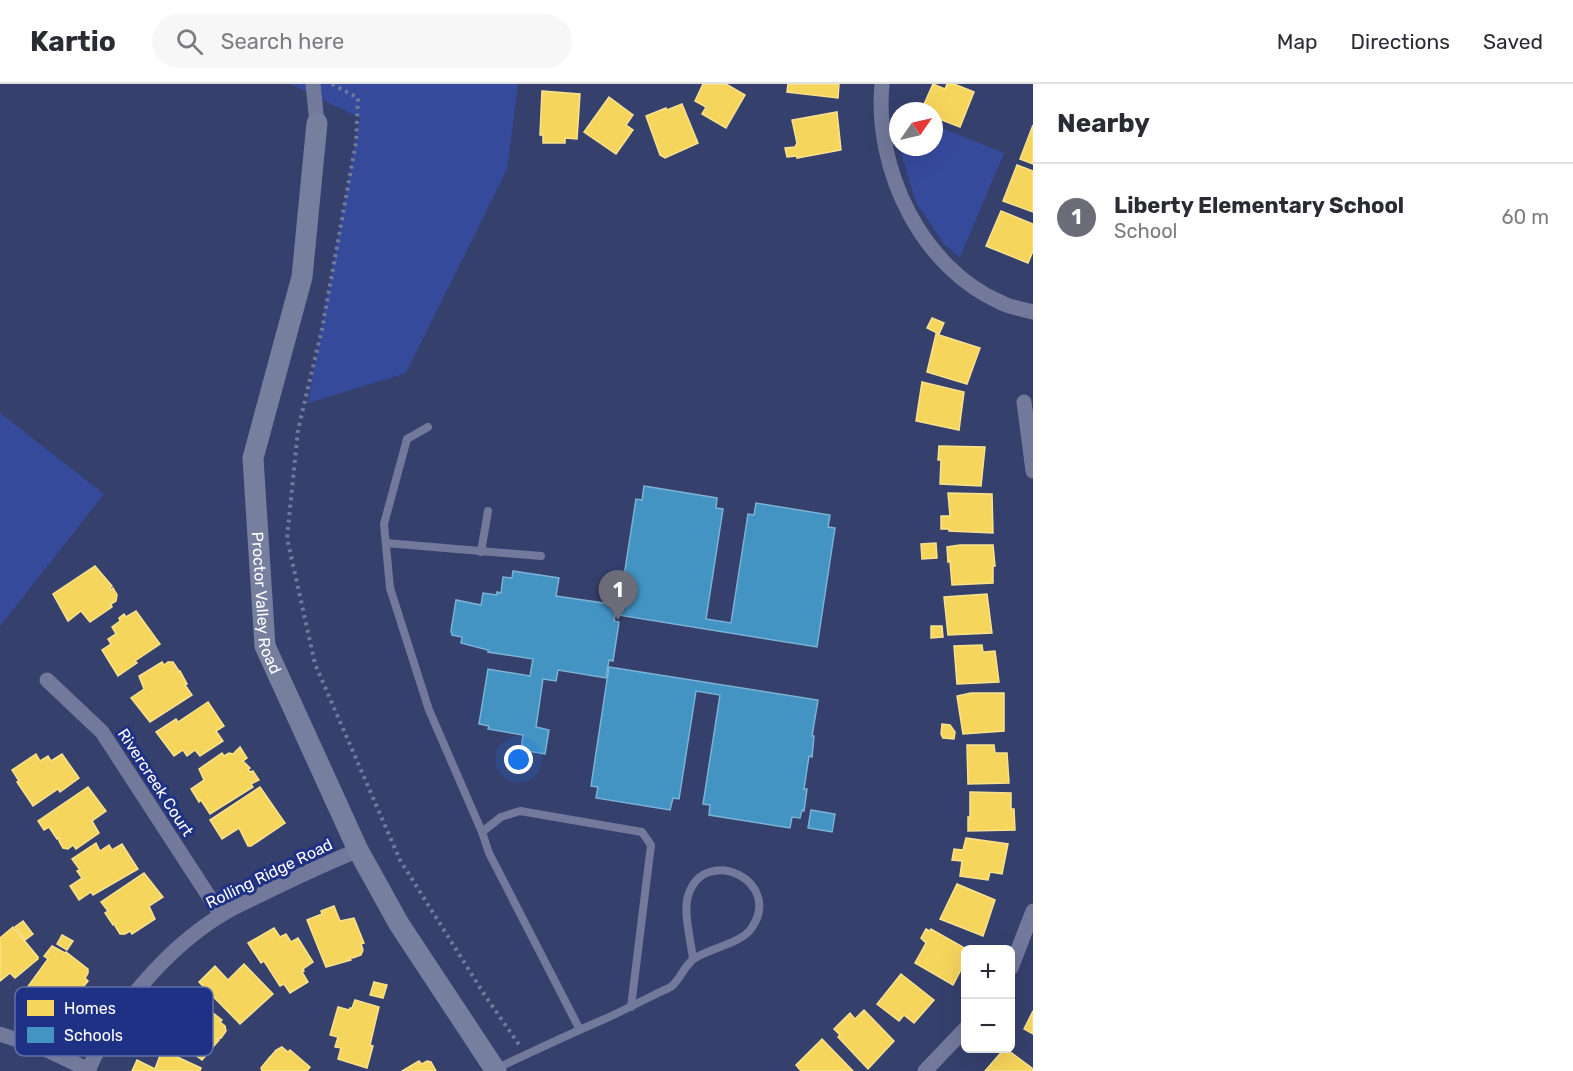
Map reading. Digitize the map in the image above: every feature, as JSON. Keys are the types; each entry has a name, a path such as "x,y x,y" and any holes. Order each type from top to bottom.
{"street":[{"name":"Proctor Valley Road","path":"313,84 317,123 302,277 253,458 265,646 358,850 399,924 495,1070"},
{"path":"882,84 883,135 888,159 895,183 916,226 946,262 982,292 1003,304 1033,312"},
{"path":"1024,402 1033,471"},
{"name":"Rivercreek Court","path":"47,680 102,732 221,915"},
{"name":"Rolling Ridge Road","path":"142,987 180,944 221,915 307,872 358,850"},
{"path":"1015,958 1033,911"},
{"path":"925,1071 961,1033"},
{"path":"0,1034 15,1039"},
{"path":"60,1056 88,1071"},
{"name":"Rolling Ridge Road","path":"88,1071 94,1056"}],"lane":[{"path":"428,426 407,439 384,524 390,588 429,710 489,853 580,1030"},
{"path":"481,552 488,510"},
{"path":"386,543 540,556"},
{"path":"482,832 501,817 520,812 642,832 651,845 631,1007"},
{"path":"495,1070 672,986 693,959 739,939 749,932 756,922 759,909 758,897 752,885 744,877 723,870 711,872 701,877 693,885 686,906 693,959"}],"path":[{"path":"332,84 358,98 356,142 321,329 298,430 287,538 315,664 400,860 484,994 526,1055"}],"shaded area":[{"path":"290,84 518,84 507,169 406,373 308,403 360,118"},
{"path":"943,129 1004,153 960,257 944,244 916,202 902,156 943,156"},
{"path":"0,413 104,494 0,626"}],"building: Homes":[{"path":"703,84 726,84 745,95 726,128 702,114 706,107 695,101"},
{"path":"788,84 839,84 838,98 787,92"},
{"path":"933,84 945,89 947,84 954,84 974,92 960,127 943,120 943,102 925,102"},
{"path":"542,91 580,94 577,139 565,138 565,143 543,143 543,135 540,135"},
{"path":"609,97 633,115 626,125 633,130 616,154 584,132"},
{"path":"682,104 698,143 665,158 660,155 646,116"},
{"path":"837,112 841,150 797,158 797,156 787,157 785,148 795,147 797,143 792,120"},
{"path":"1033,125 1033,164 1020,159"},
{"path":"1017,165 1033,171 1033,212 1003,201"},
{"path":"1001,211 1033,224 1033,251 1028,263 986,246"},
{"path":"932,318 944,323 939,334 927,328"},
{"path":"936,334 980,348 967,384 927,372"},
{"path":"922,382 964,392 959,430 916,421"},
{"path":"939,446 985,447 981,486 940,484"},
{"path":"948,493 992,494 993,533 941,529 941,516 950,516"},
{"path":"936,543 937,558 922,559 921,544"},
{"path":"993,545 995,566 993,566 993,583 952,585 947,547"},
{"path":"95,566 112,586 111,590 113,588 117,595 116,601 111,604 112,607 90,622 81,611 68,621 53,594"},
{"path":"987,594 992,633 948,635 944,597"},
{"path":"136,611 160,644 118,676 102,650 111,644 108,639 116,634 112,627 120,621 119,618"},
{"path":"931,626 942,626 943,637 931,638"},
{"path":"982,645 983,652 995,651 999,682 957,684 954,646"},
{"path":"162,662 164,665 173,662 192,695 150,722 131,698 144,689 139,676"},
{"path":"971,693 1004,693 1004,731 963,734 957,696"},
{"path":"208,702 224,726 216,731 223,741 200,756 195,750 187,756 183,750 174,756 156,732 176,719 178,722"},
{"path":"942,724 950,725 955,732 954,739 943,738"},
{"path":"967,745 994,745 995,753 1007,753 1009,783 968,784"},
{"path":"240,747 247,758 243,761 259,780 251,784 253,787 210,814 191,789 204,780 199,769 222,753 224,756 229,753 233,754"},
{"path":"36,754 40,761 48,756 51,761 62,754 79,778 60,792 58,789 33,806 12,770"},
{"path":"88,787 106,811 92,821 99,833 76,849 73,845 68,849 63,848 59,838 57,839 49,827 44,830 38,821"},
{"path":"260,787 285,823 251,846 248,846 239,828 222,839 210,820"},
{"path":"970,792 1011,793 1015,830 968,831"},
{"path":"966,838 1008,844 1002,874 990,872 988,880 960,876 962,861 952,860 954,849 963,850"},
{"path":"96,843 100,851 109,845 112,850 122,844 138,869 93,895 91,892 79,900 70,886 82,878 77,871 80,870 72,859"},
{"path":"144,873 163,897 149,906 155,919 132,934 130,931 120,934 115,926 116,923 113,925 105,913 108,911 101,902"},
{"path":"957,884 995,900 983,936 940,919"},
{"path":"334,906 340,921 354,918 364,943 361,944 363,950 361,955 326,967 307,920"},
{"path":"23,921 33,934 25,940 15,927"},
{"path":"13,927 38,959 15,978 10,973 0,981 0,938"},
{"path":"274,928 280,937 286,934 291,942 298,938 313,962 302,972 308,982 290,993 284,984 280,986 264,961 261,963 248,943"},
{"path":"926,929 930,931 931,929 961,946 961,970 953,985 915,963 926,943 921,938"},
{"path":"62,935 73,941 67,950 57,944"},
{"path":"52,946 66,952 88,969 85,978 88,981 83,987 28,987 48,959 44,956"},
{"path":"244,964 273,994 240,1024 213,996 213,987 204,987 199,982 215,966 228,980"},
{"path":"901,974 934,1000 914,1023 904,1015 899,1021 877,1004"},
{"path":"374,982 387,985 383,998 370,995"},
{"path":"355,1000 379,1007 367,1068 338,1059 341,1048 335,1047 338,1037 330,1035 338,1007 349,1010"},
{"path":"864,1010 894,1041 868,1069 838,1037 840,1035 834,1029 850,1013 855,1019"},
{"path":"1033,1011 1033,1034 1024,1029"},
{"path":"213,1013 222,1020 220,1022 225,1026 226,1031 221,1038 217,1039 219,1040 213,1047"},
{"path":"822,1039 853,1071 801,1071 796,1065"},
{"path":"282,1047 288,1052 290,1050 310,1067 307,1071 262,1071 261,1068 270,1057 272,1058 276,1050"},
{"path":"1001,1053 1012,1053 1033,1069 1033,1071 985,1071"},
{"path":"160,1056 175,1056 201,1068 200,1071 132,1071 137,1060 155,1069"},
{"path":"419,1061 422,1064 427,1061 431,1062 436,1071 402,1071"}],"building: Schools":[{"path":"644,486 717,498 716,508 723,509 706,619 731,623 748,514 754,515 756,503 830,515 828,527 835,528 817,647 618,615 636,499 642,500"},
{"path":"513,571 559,578 556,596 617,605 614,621 619,622 613,661 609,660 606,678 558,670 556,681 543,679 536,727 549,730 545,754 521,750 523,735 488,729 489,726 479,724 488,669 530,676 533,659 488,652 488,650 461,643 462,637 452,635 451,631 456,600 481,605 483,593 497,595 497,592 501,593 503,577 512,578"},
{"path":"609,667 818,700 812,736 814,736 812,757 809,756 804,789 807,789 804,811 802,810 800,818 792,817 790,828 709,815 710,805 703,804 720,695 696,691 679,799 673,798 670,810 596,798 598,787 591,786"},
{"path":"811,810 835,814 832,832 808,828"}],"place":[{"name":"Liberty Elementary School","path":"618,620"}]}
